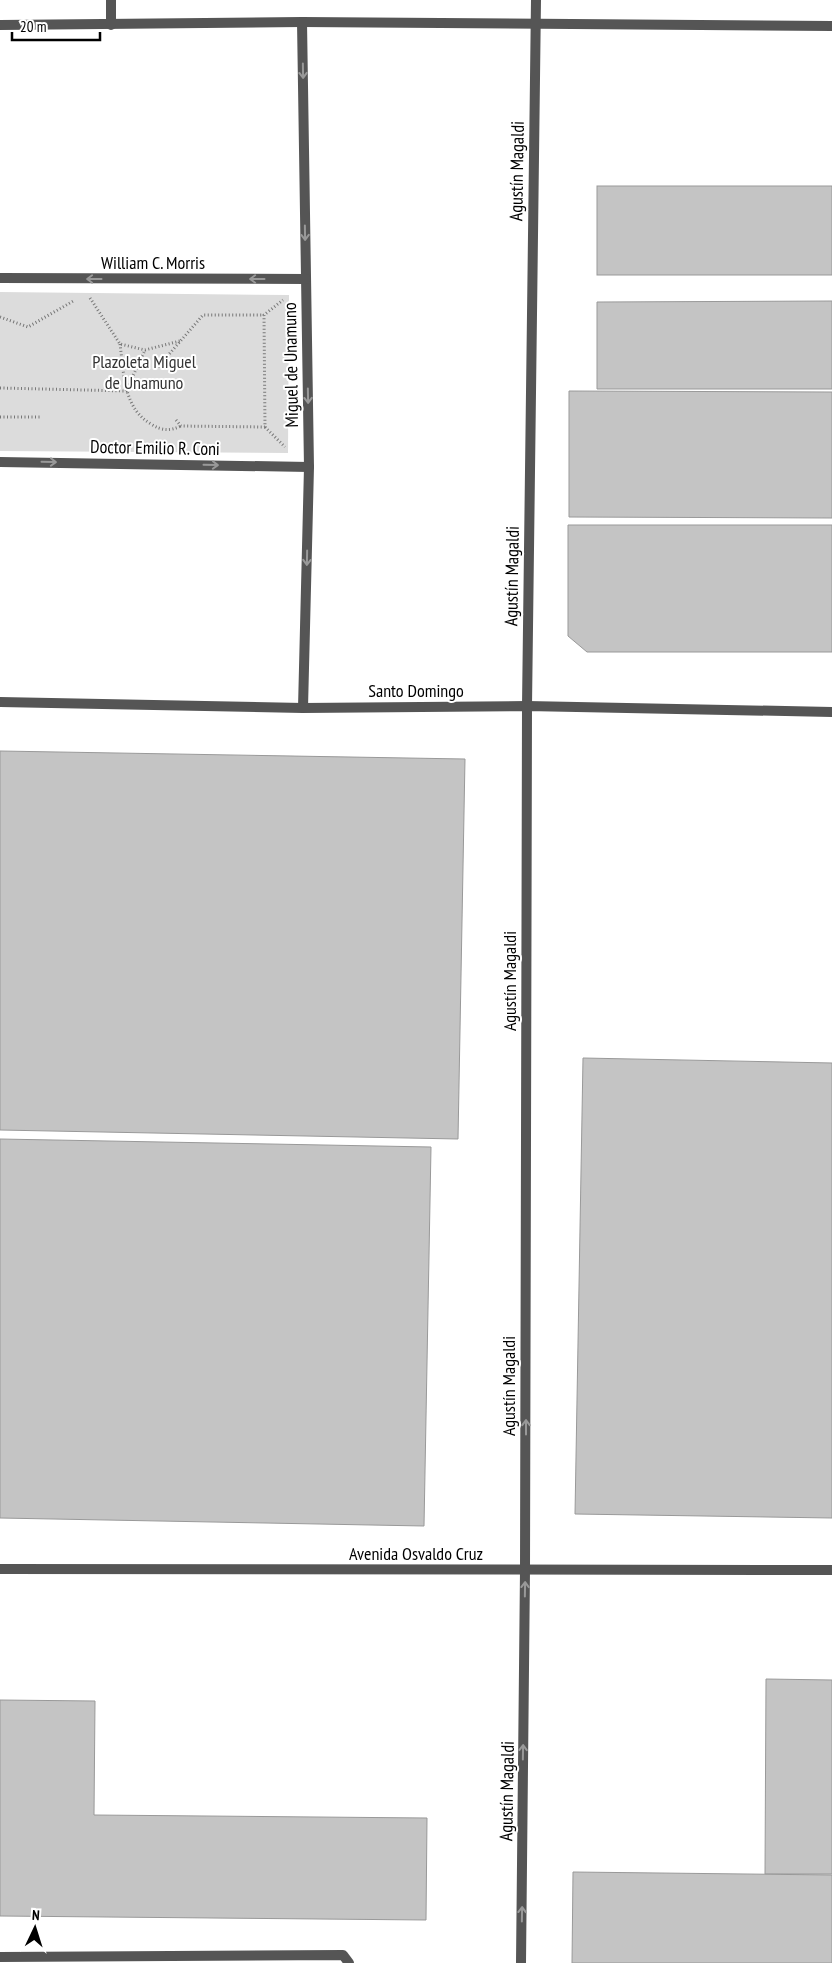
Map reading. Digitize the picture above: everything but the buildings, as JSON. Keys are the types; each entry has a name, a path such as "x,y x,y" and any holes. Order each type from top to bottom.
{"street":[{"path":"111,0 111,25"},
{"name":"Agustín Magaldi","path":"521,1963 525,1570 527,706 536,0"},
{"name":"Miguel de Unamuno","path":"302,22 309,467 303,708"},
{"path":"0,25 536,22 832,26"},
{"name":"William C. Morris","path":"0,278 306,279"},
{"name":"Doctor Emilio R. Coni","path":"0,462 309,467"},
{"name":"Santo Domingo","path":"0,702 303,708 527,706 832,712"},
{"name":"Avenida Osvaldo Cruz","path":"0,1569 832,1570"},
{"path":"0,1957 342,1955 349,1963"}],"path":[{"path":"81,278 86,293 120,344 126,391 132,408 144,420 159,429 172,430 181,426 265,427 264,315"},
{"path":"158,367 203,315 264,315 306,279"},
{"path":"0,317 28,327 86,293"},
{"path":"120,344 145,350 180,341"},
{"path":"126,391 145,350"},
{"path":"0,388 126,391"},
{"path":"0,417 42,417"},
{"path":"176,420 181,426"}],"green space":[{"name":"Plazoleta Miguel de Unamuno","path":"0,292 289,295 288,453 0,451"}]}
